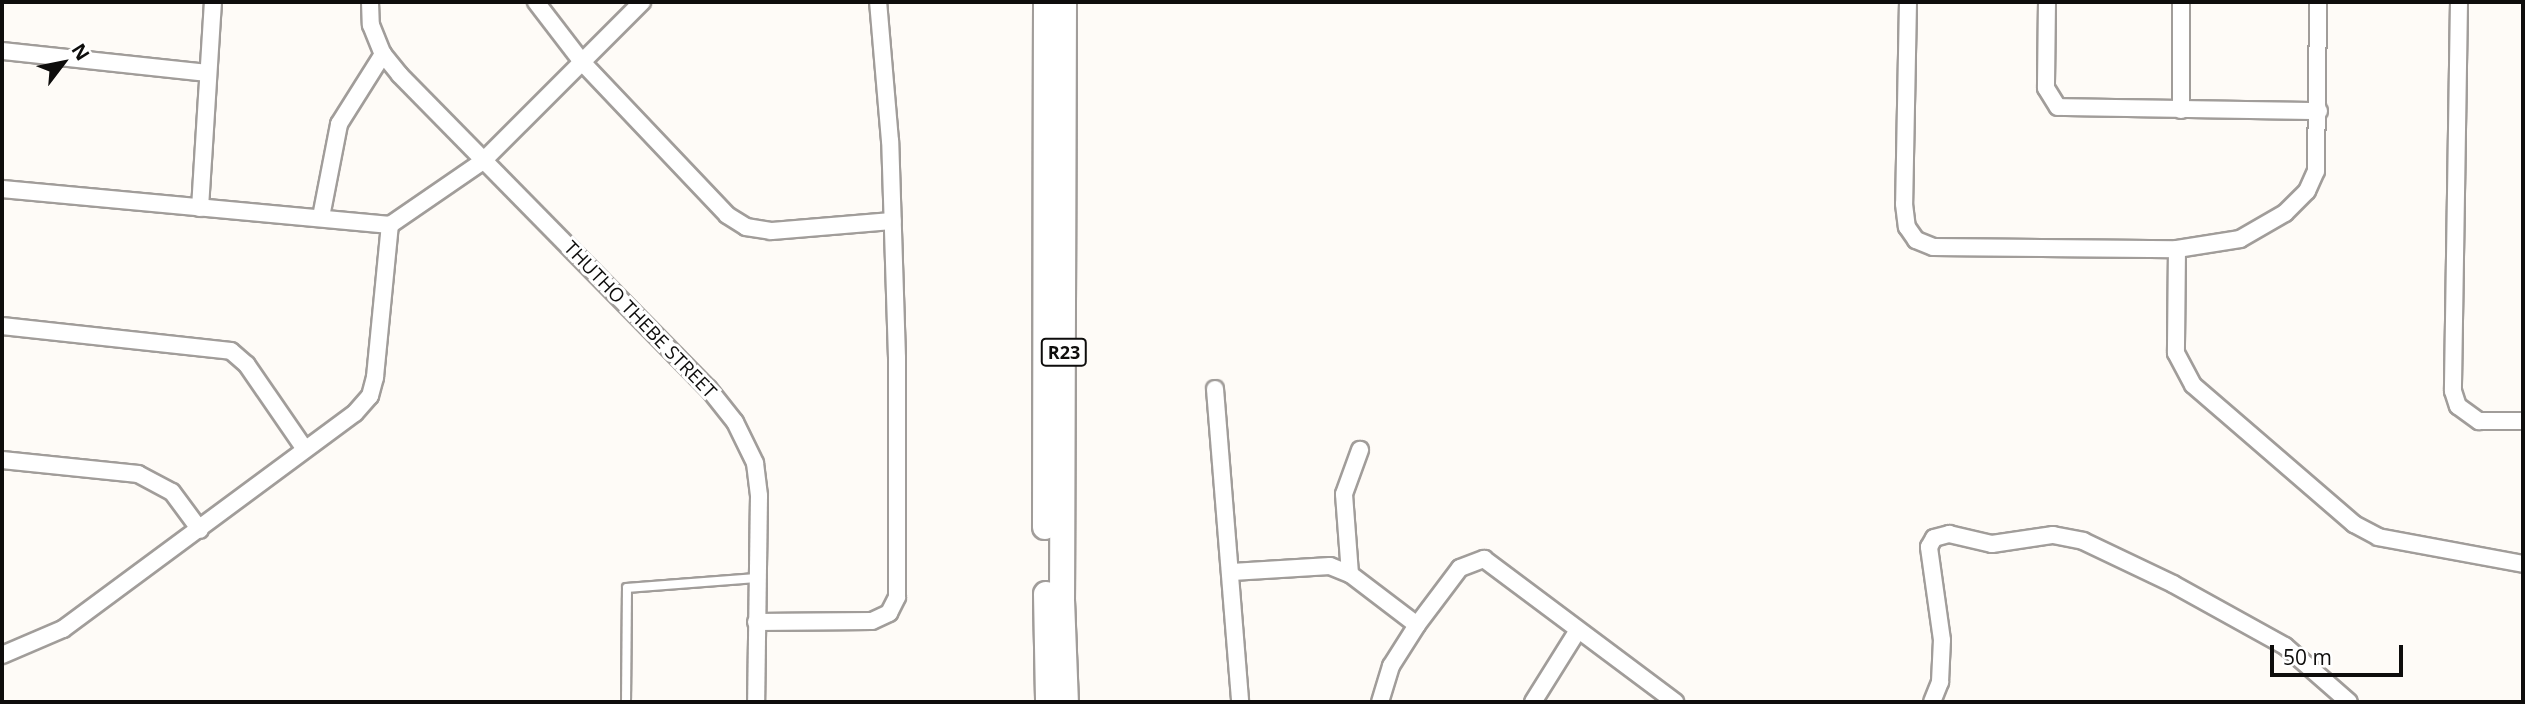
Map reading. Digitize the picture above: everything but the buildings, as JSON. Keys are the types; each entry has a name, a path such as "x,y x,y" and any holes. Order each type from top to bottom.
{"main road":[{"name":"R23","path":"1046,2 1048,702"},
{"name":"R23","path":"1064,2 1062,600 1066,702"}],"street":[{"path":"200,208 213,2"},
{"name":"THUTHO THEBE STREET","path":"370,2 372,25 383,54 484,161 708,388 735,422 755,463 759,496 756,702"},
{"path":"536,2 582,62 727,215 746,227 771,231 893,221"},
{"path":"2,190 390,225 484,161 642,2"},
{"path":"757,622 872,621 889,613 897,597 900,488 893,221 878,2"},
{"path":"1908,2 1904,204 1907,227 1916,240 1933,247 2177,249 2240,239 2285,213 2306,191 2316,171 2319,111 2318,2"},
{"path":"2047,2 2046,88 2057,107 2319,111"},
{"path":"2181,2 2181,110"},
{"path":"2459,2 2454,391 2467,416 2479,421 2523,421"},
{"path":"2,51 207,73"},
{"path":"321,217 339,124 383,54"},
{"path":"2,655 63,629 355,413 370,396 390,225"},
{"path":"2177,249 2176,353 2193,385 2354,524 2378,537 2523,564"},
{"path":"2,326 231,351 247,365 304,449"},
{"path":"1215,389 1240,702"},
{"path":"1350,574 1344,494 1360,450"},
{"path":"2,460 138,474 172,492 200,530"},
{"path":"1932,702 1940,682 1942,640 1929,547 1934,538 1949,534 1992,544 2053,535 2083,541 2173,584 2285,646 2349,702"},
{"path":"1380,702 1391,666 1417,625 1460,568 1484,559 1675,702"},
{"path":"1231,572 1309,565 1330,566 1350,574 1417,625"},
{"path":"1533,702 1578,630"}],"lane":[{"path":"626,702 628,588 756,578"}]}
